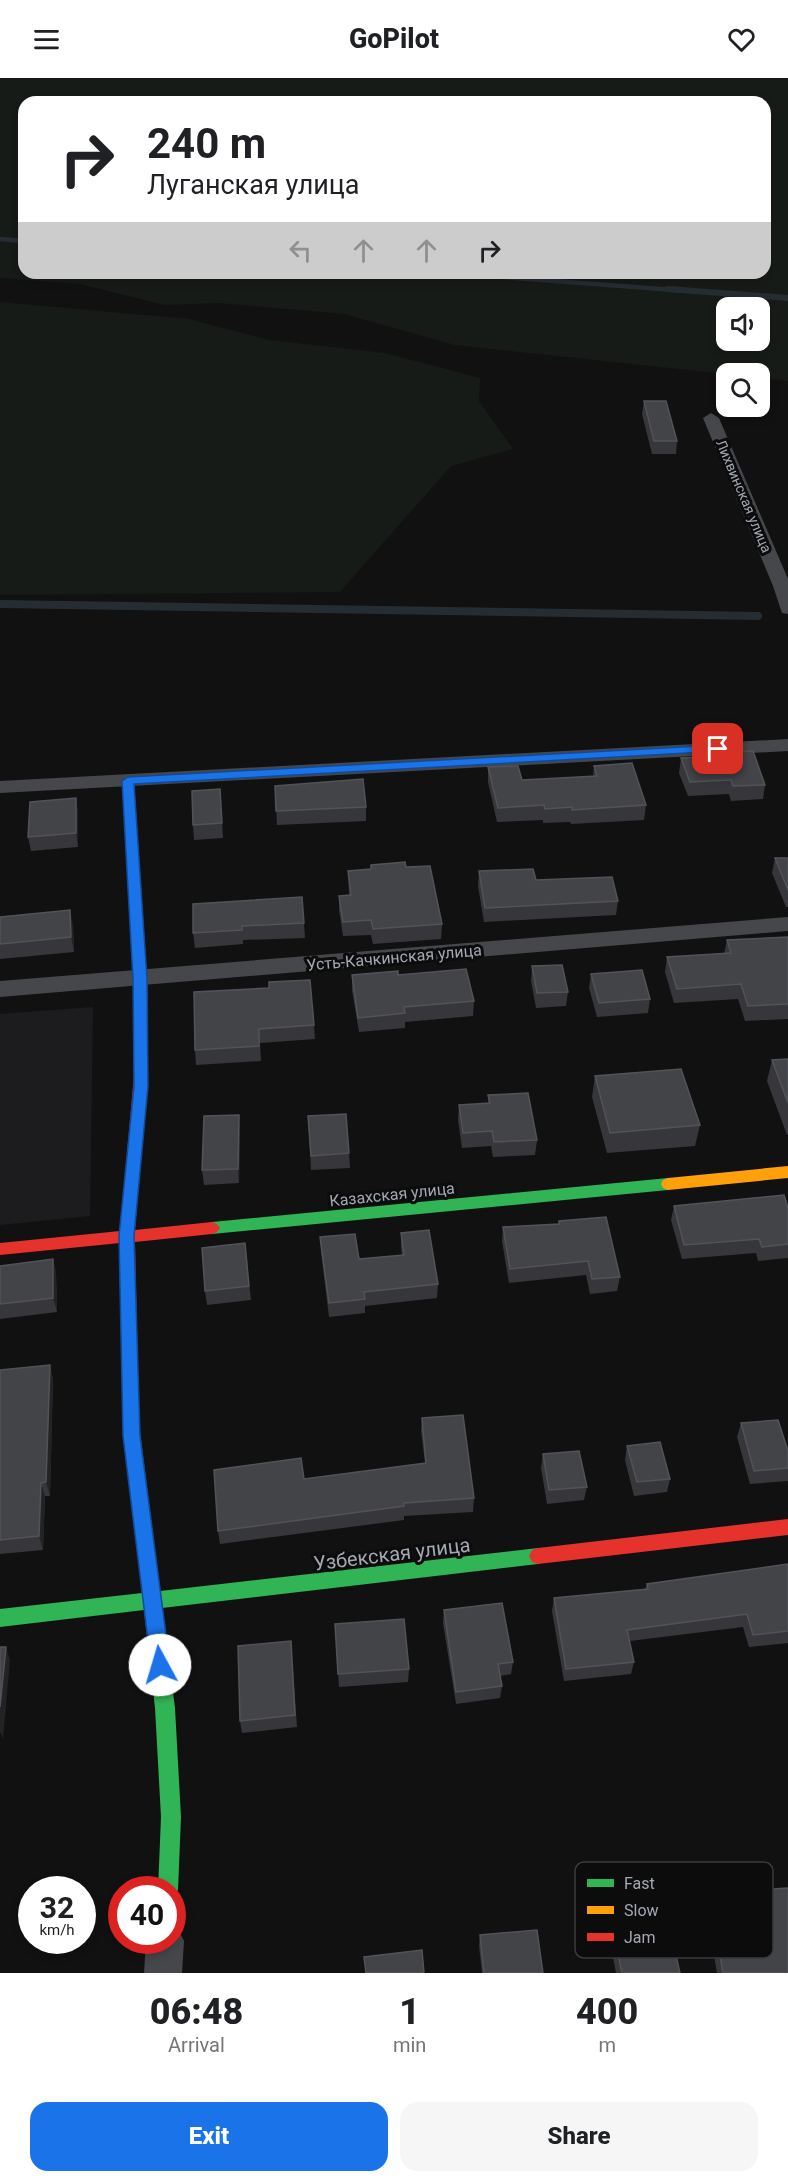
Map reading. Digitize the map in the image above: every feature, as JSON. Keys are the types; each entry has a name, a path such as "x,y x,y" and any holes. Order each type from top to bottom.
{"street":[{"name":"Лихвинская улица","path":"711,418 783,586 788,609"},
{"path":"0,787 788,745"},
{"path":"128,781 140,979 141,1086 126,1236 131,1436 165,1708 171,1817 169,1876"},
{"name":"Усть-Качкинская улица","path":"0,989 788,924"},
{"name":"Казахская улица","path":"0,1249 788,1172"},
{"name":"Узбекская улица","path":"0,1618 788,1527"},
{"path":"163,1973 164,1954"}],"shaded area":[{"path":"0,78 788,78 788,381 770,379 770,363 716,363 716,373 455,345 344,314 219,303 164,305 80,284 0,278"},
{"path":"0,302 189,319 269,340 385,353 480,378 479,401 513,449 451,466 340,592 0,595"},
{"path":"93,1007 90,1216 0,1225 0,1014"}],"building":[{"path":"644,401 666,401 677,441 654,441"},
{"path":"753,751 765,785 733,786 731,780 690,782 681,758 723,756 722,753"},
{"path":"632,763 646,805 572,810 572,807 545,809 544,805 498,808 488,767 518,766 522,780 597,776 594,766"},
{"path":"363,779 366,807 276,811 275,786"},
{"path":"220,789 222,823 193,825 192,791"},
{"path":"76,798 76,833 28,837 30,802"},
{"path":"775,858 788,858 788,890"},
{"path":"405,862 406,867 430,866 442,924 373,929 371,920 343,922 339,896 351,895 348,871 371,869 371,865"},
{"path":"533,869 536,880 612,877 618,901 485,908 479,871"},
{"path":"302,897 304,923 242,926 242,930 193,933 193,904"},
{"path":"70,910 71,937 0,944 0,917"},
{"path":"788,937 788,1004 748,1006 741,984 677,989 667,957 731,953 727,940"},
{"path":"562,965 568,992 537,993 532,966"},
{"path":"466,969 474,1001 404,1007 405,1013 358,1018 352,975 398,971 398,975"},
{"path":"642,970 650,999 599,1003 591,974"},
{"path":"310,980 314,1025 259,1029 259,1046 195,1050 194,992 269,988 269,982"},
{"path":"788,1059 788,1103 772,1060"},
{"path":"681,1069 700,1125 610,1133 595,1076"},
{"path":"528,1093 537,1140 494,1142 492,1131 463,1133 459,1105 490,1103 488,1095"},
{"path":"346,1114 349,1153 311,1156 308,1116"},
{"path":"239,1115 238,1169 202,1170 204,1116"},
{"path":"784,1195 788,1208 788,1244 762,1247 759,1239 684,1245 674,1206"},
{"path":"606,1217 620,1277 592,1279 588,1261 510,1269 503,1227 559,1224 559,1221"},
{"path":"429,1230 438,1284 364,1292 365,1299 329,1303 320,1237 355,1234 359,1259 404,1255 401,1233"},
{"path":"245,1243 249,1286 205,1291 202,1248"},
{"path":"53,1259 53,1298 0,1304 0,1266"},
{"path":"50,1365 46,1482 41,1483 39,1536 0,1540 0,1370"},
{"path":"463,1415 474,1498 404,1503 404,1506 218,1531 214,1470 301,1458 304,1479 426,1463 422,1418"},
{"path":"778,1420 788,1451 788,1468 754,1471 741,1423"},
{"path":"660,1442 670,1479 637,1482 627,1446"},
{"path":"579,1451 587,1487 549,1490 543,1454"},
{"path":"788,1564 788,1631 753,1635 747,1614 627,1630 634,1662 566,1669 554,1598 648,1589 647,1584"},
{"path":"502,1603 513,1662 498,1664 502,1686 456,1692 444,1610"},
{"path":"404,1619 409,1669 338,1674 335,1624"},
{"path":"291,1641 295,1715 240,1721 238,1646"},
{"path":"0,1647 6,1647 0,1707"},
{"path":"788,1888 788,1973 723,1973 720,1958 773,1958 773,1889"},
{"path":"537,1930 543,1973 484,1973 480,1935"},
{"path":"422,1950 424,1973 366,1973 364,1957"},
{"path":"619,1958 677,1958 680,1973 622,1973"}],"waterway":[{"path":"0,239 18,240"},
{"path":"529,279 688,291"},
{"path":"668,289 788,298"},
{"path":"0,604 758,616"}],"traffic: fast":[{"path":"212,1228 668,1184"},
{"path":"131,1424 165,1708 171,1817 169,1876"},
{"path":"0,1618 538,1556"}],"traffic: slow":[{"path":"128,781 140,979 141,1075"},
{"path":"668,1184 788,1172"}],"traffic: jam":[{"path":"131,1424 127,1236 141,1075"},
{"path":"0,1249 212,1228"},
{"path":"538,1556 788,1527"}],"route":[{"path":"160,1665 131,1436 126,1236 141,1086 140,979 128,781 718,749"}]}
